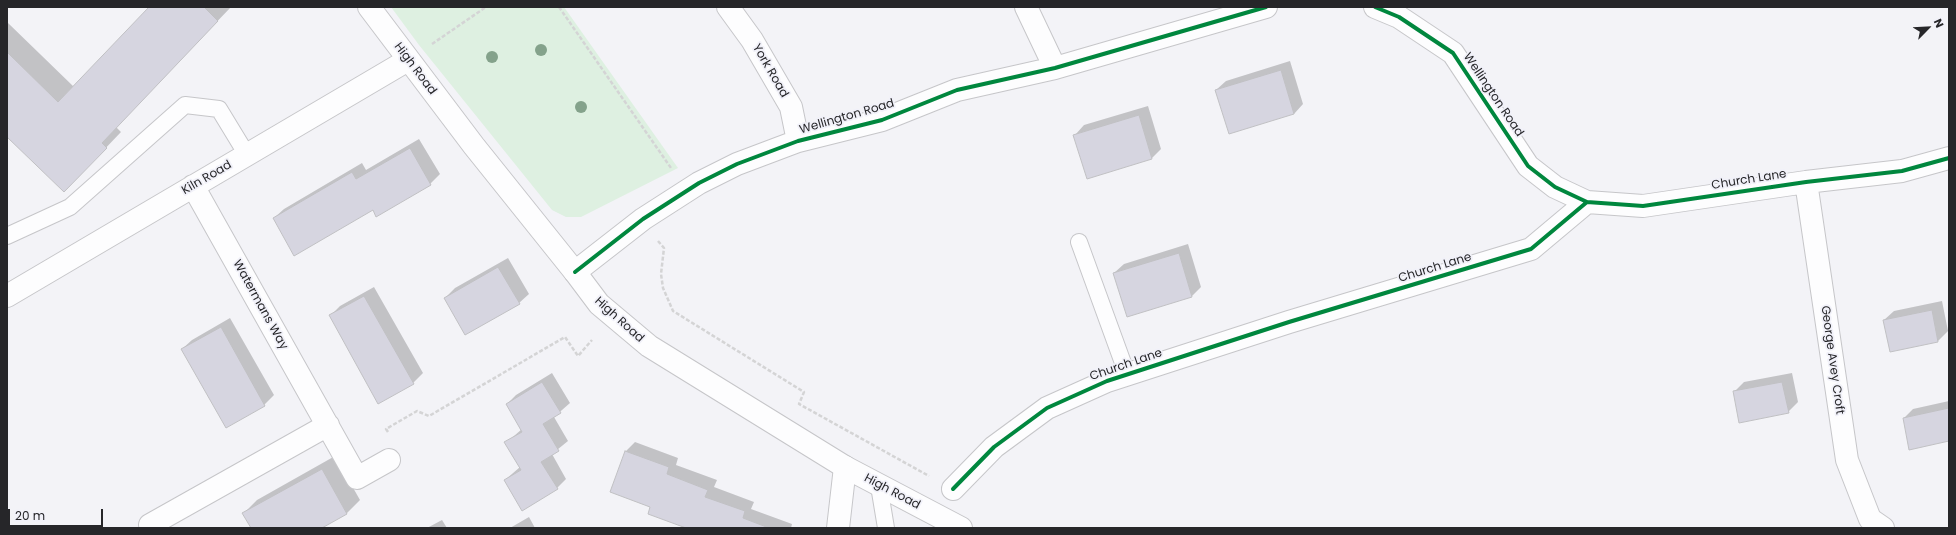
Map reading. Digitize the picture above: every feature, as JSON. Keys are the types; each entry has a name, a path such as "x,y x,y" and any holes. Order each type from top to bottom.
{"street":[{"name":"High Road","path":"369,7 474,146 599,304 649,346 845,467 961,528"},
{"name":"York Road","path":"728,7 752,40 791,107 798,141"},
{"path":"1026,7 1055,68"},
{"name":"Wellington Road","path":"575,272 643,219 699,183 737,164 798,141 882,120 957,90 1055,68 1266,7"},
{"name":"Wellington Road","path":"1375,7 1399,17 1452,53 1528,166 1555,187 1588,202"},
{"name":"Kiln Road","path":"7,296 408,60"},
{"name":"Church Lane","path":"953,489 994,447 1047,408 1107,381 1127,374 1289,322 1530,249 1588,202 1643,206 1806,182 1902,171 1949,158"},
{"name":"George Avey Croft","path":"1806,182 1847,460 1870,519 1883,528"},
{"name":"Watermans Way","path":"193,186 357,478 389,460"},
{"path":"150,525 328,425"},
{"path":"838,528 845,467"}],"lane":[{"path":"7,236 70,207 185,105 219,109 247,156"},
{"path":"1079,242 1127,374"},
{"path":"879,486 886,528"}],"path":[{"path":"408,60 486,7"},
{"path":"558,7 674,174"},
{"path":"657,239 664,248 660,274 663,288 673,311 804,392 799,404 953,489"},
{"path":"389,460 400,454 386,429 417,411 429,416 566,337 578,356 592,340"}],"green space":[{"path":"391,7 564,7 678,168 581,217 566,217 552,210 419,45"}],"building":[{"path":"149,7 204,7 218,21 102,143 107,148 64,192 7,137 7,52 58,102"},
{"path":"1281,70 1294,114 1229,134 1215,90"},
{"path":"1139,115 1152,159 1087,179 1073,135"},
{"path":"410,148 431,185 376,217 373,210 294,256 273,218 352,172 356,179"},
{"path":"1179,253 1192,297 1127,317 1113,273"},
{"path":"498,267 520,304 465,335 444,298"},
{"path":"364,296 414,384 378,404 329,315"},
{"path":"1932,310 1938,342 1890,352 1883,320"},
{"path":"221,327 265,406 226,428 181,349"},
{"path":"542,382 561,413 543,424 559,451 541,462 558,489 522,511 504,480 521,470 504,442 522,432 506,404"},
{"path":"1782,382 1789,413 1739,423 1733,391"},
{"path":"1949,408 1949,441 1909,450 1903,418"},
{"path":"625,451 669,467 667,474 708,490 705,497 745,511 743,518 769,528 686,528 648,514 650,507 610,492"},
{"path":"322,469 347,514 322,528 251,528 242,513"}],"cycle path":[{"path":"575,272 643,219 699,183 737,164 798,141 882,120 957,90 1055,68 1266,7"},
{"path":"1375,7 1399,17 1453,53 1528,166 1555,187 1587,202 1643,206 1806,182 1902,171 1949,158"},
{"path":"953,489 994,447 1047,408 1107,381 1289,322 1531,249 1587,202"}]}
